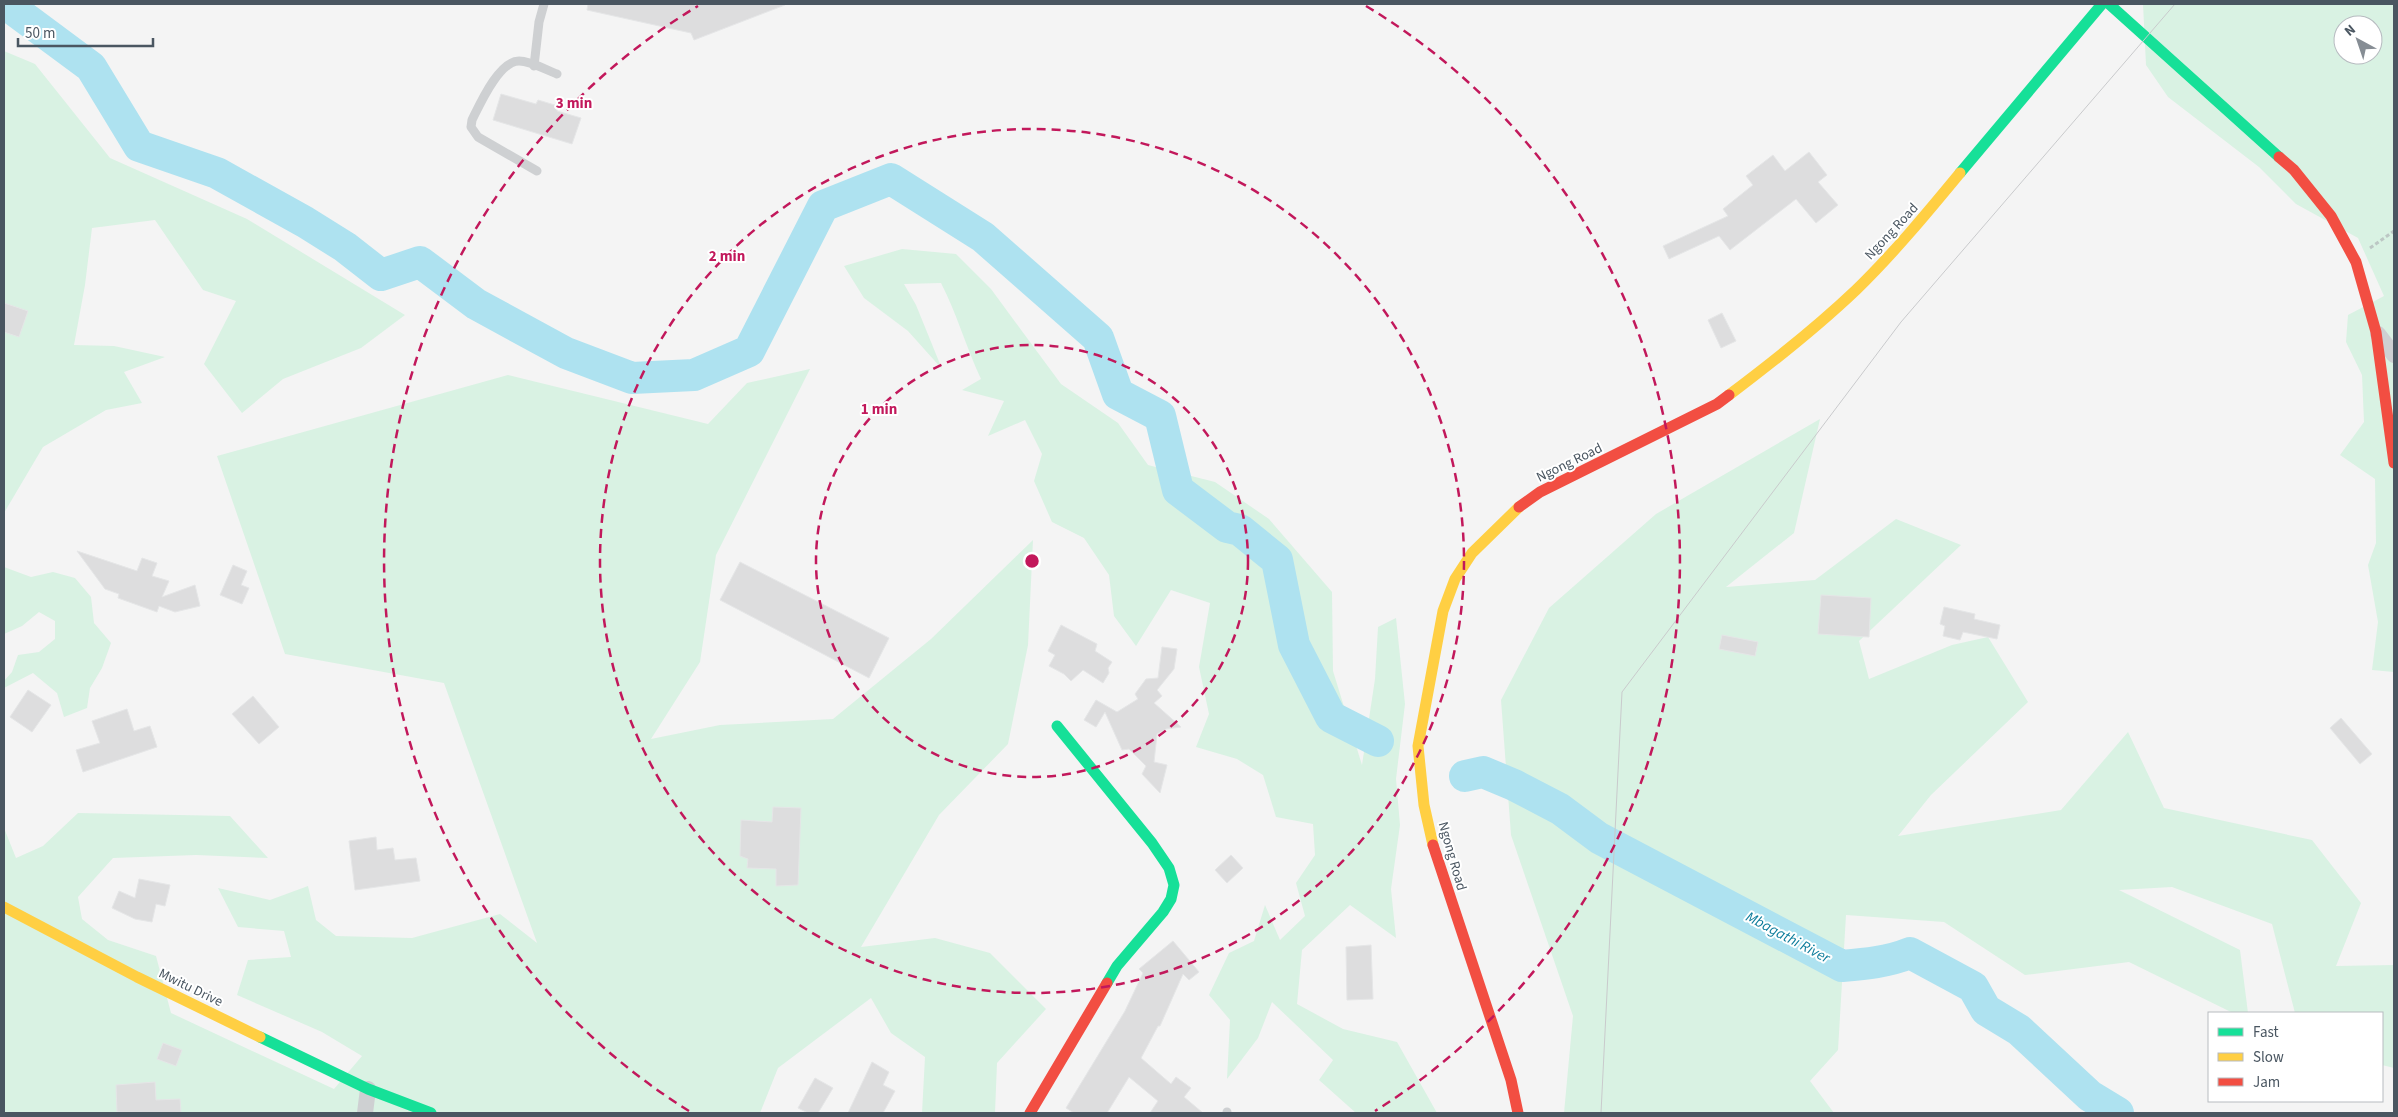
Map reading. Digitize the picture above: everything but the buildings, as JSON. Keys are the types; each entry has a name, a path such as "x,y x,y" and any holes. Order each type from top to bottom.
{"street":[{"name":"Ngong Road","path":"1518,1113 1511,1080 1435,856 1424,805 1418,746 1443,611 1455,578 1472,553 1492,532 1514,511 1540,492 1717,404 1782,356 1856,290 1918,224 2102,4"},
{"path":"2109,4 2294,170 2331,216 2356,262 2376,332 2394,463"},
{"path":"2376,332 2394,355"},
{"path":"1030,1113 1117,966 1171,900 1174,885 1169,868 1152,843 1057,726"},
{"name":"Mwitu Drive","path":"4,907 137,977 368,1089 430,1113"},
{"path":"365,1113 368,1089"}],"lane":[{"path":"534,66 539,22 544,4"},
{"path":"537,171 478,137 471,127 472,120 499,72 512,62 521,61 556,74"}],"path":[{"path":"2356,262 2378,241 2394,231"}],"green space":[{"path":"2143,4 2394,4 2394,672 2372,670 2378,622 2368,565 2376,543 2375,479 2340,455 2364,422 2362,375 2346,342 2348,315 2384,296 2358,238 2296,204 2259,167 2168,97 2146,65"},
{"path":"4,51 35,64 110,158 247,219 405,315 361,348 283,379 242,413 204,364 236,301 203,290 155,220 92,228 85,285 74,345 114,346 165,357 124,372 142,403 106,410 43,447 4,513"},
{"path":"902,249 956,254 991,289 1061,384 1118,423 1148,465 1215,482 1269,519 1332,592 1333,671 1362,765 1375,679 1378,627 1396,618 1405,704 1396,779 1400,825 1391,889 1396,938 1350,905 1302,950 1297,1004 1343,1029 1397,1042 1437,1113 1356,1113 1319,1080 1333,1060 1272,1002 1258,1038 1227,1079 1230,1020 1209,995 1229,953 1254,941 1265,905 1280,940 1305,916 1296,883 1315,855 1313,824 1276,817 1263,775 1237,759 1196,747 1209,714 1199,667 1210,603 1171,590 1136,646 1114,616 1109,575 1084,538 1052,522 1034,481 1042,454 1025,420 988,436 1004,401 962,390 981,379 941,283 904,284 916,305 942,369 908,331 864,298 844,266"},
{"path":"810,369 716,555 700,662 651,739 720,725 833,719 931,639 1033,540 1028,645 1008,744 939,815 861,947 935,938 990,953 1046,1009 997,1063 995,1113 922,1113 925,1057 891,1033 871,998 778,1068 760,1113 4,1113 4,828 16,858 43,846 78,813 230,816 268,858 196,855 113,858 78,897 82,919 108,940 156,956 171,1013 334,1089 362,1056 322,1032 237,995 248,960 291,957 284,931 238,927 218,888 270,900 308,886 316,920 336,936 412,938 500,914 537,943 444,683 285,654 217,456 508,375 708,424 747,383"},
{"path":"1820,419 1794,533 1726,587 1815,580 1896,519 1961,545 1859,641 1869,679 1952,645 1988,637 2028,702 1931,795 1898,836 2061,810 2128,732 2164,808 2312,840 2361,903 2336,966 2394,965 2394,1068 2383,1065 2383,1012 2295,1012 2272,924 2172,887 2119,890 2240,950 2248,1012 2231,1012 2129,962 2025,975 1944,922 1846,915 1838,1050 1810,1081 1834,1113 1564,1113 1573,1016 1511,835 1501,700 1549,608 1656,514"},
{"path":"4,567 31,577 53,572 75,578 91,597 94,623 111,643 102,668 90,688 87,708 64,717 57,693 33,673 4,688 4,681 12,672 18,655 39,652 55,639 55,621 39,612 22,626 4,634"}],"waterway":[{"path":"6,4 91,67 139,146 217,173 305,222 345,247 381,275 420,262 476,304 566,353 632,378 694,375 749,351 823,206 891,179 983,237 1098,338 1118,394 1160,416 1178,490 1227,527 1240,530 1277,560 1294,645 1331,717 1378,741"},
{"name":"Mbagathi River","path":"1465,776 1483,772 1514,785 1560,809 1599,838 1842,966 1885,961 1910,953 1973,987 1986,1010 2019,1030 2090,1096 2118,1113"}],"tram line":[{"path":"1601,1113 1622,692 1901,322 2175,4"}],"traffic: fast":[{"path":"1960,173 2102,4"},
{"path":"2109,4 2279,157"},
{"path":"1057,726 1152,843 1169,868 1174,885 1171,899 1163,912 1117,966 1107,983"},
{"path":"260,1037 368,1089 431,1113"}],"traffic: slow":[{"path":"1729,395 1794,344 1856,290 1896,248 1960,173"},
{"path":"1433,845 1424,805 1418,746 1443,611 1455,579 1472,553 1519,507"},
{"path":"4,907 137,977 260,1037"}],"traffic: jam":[{"path":"2279,157 2294,170 2331,216 2356,262 2376,332 2394,463"},
{"path":"1519,507 1540,492 1717,404 1729,395"},
{"path":"1433,845 1511,1080 1518,1113"},
{"path":"1030,1113 1107,983"}]}
